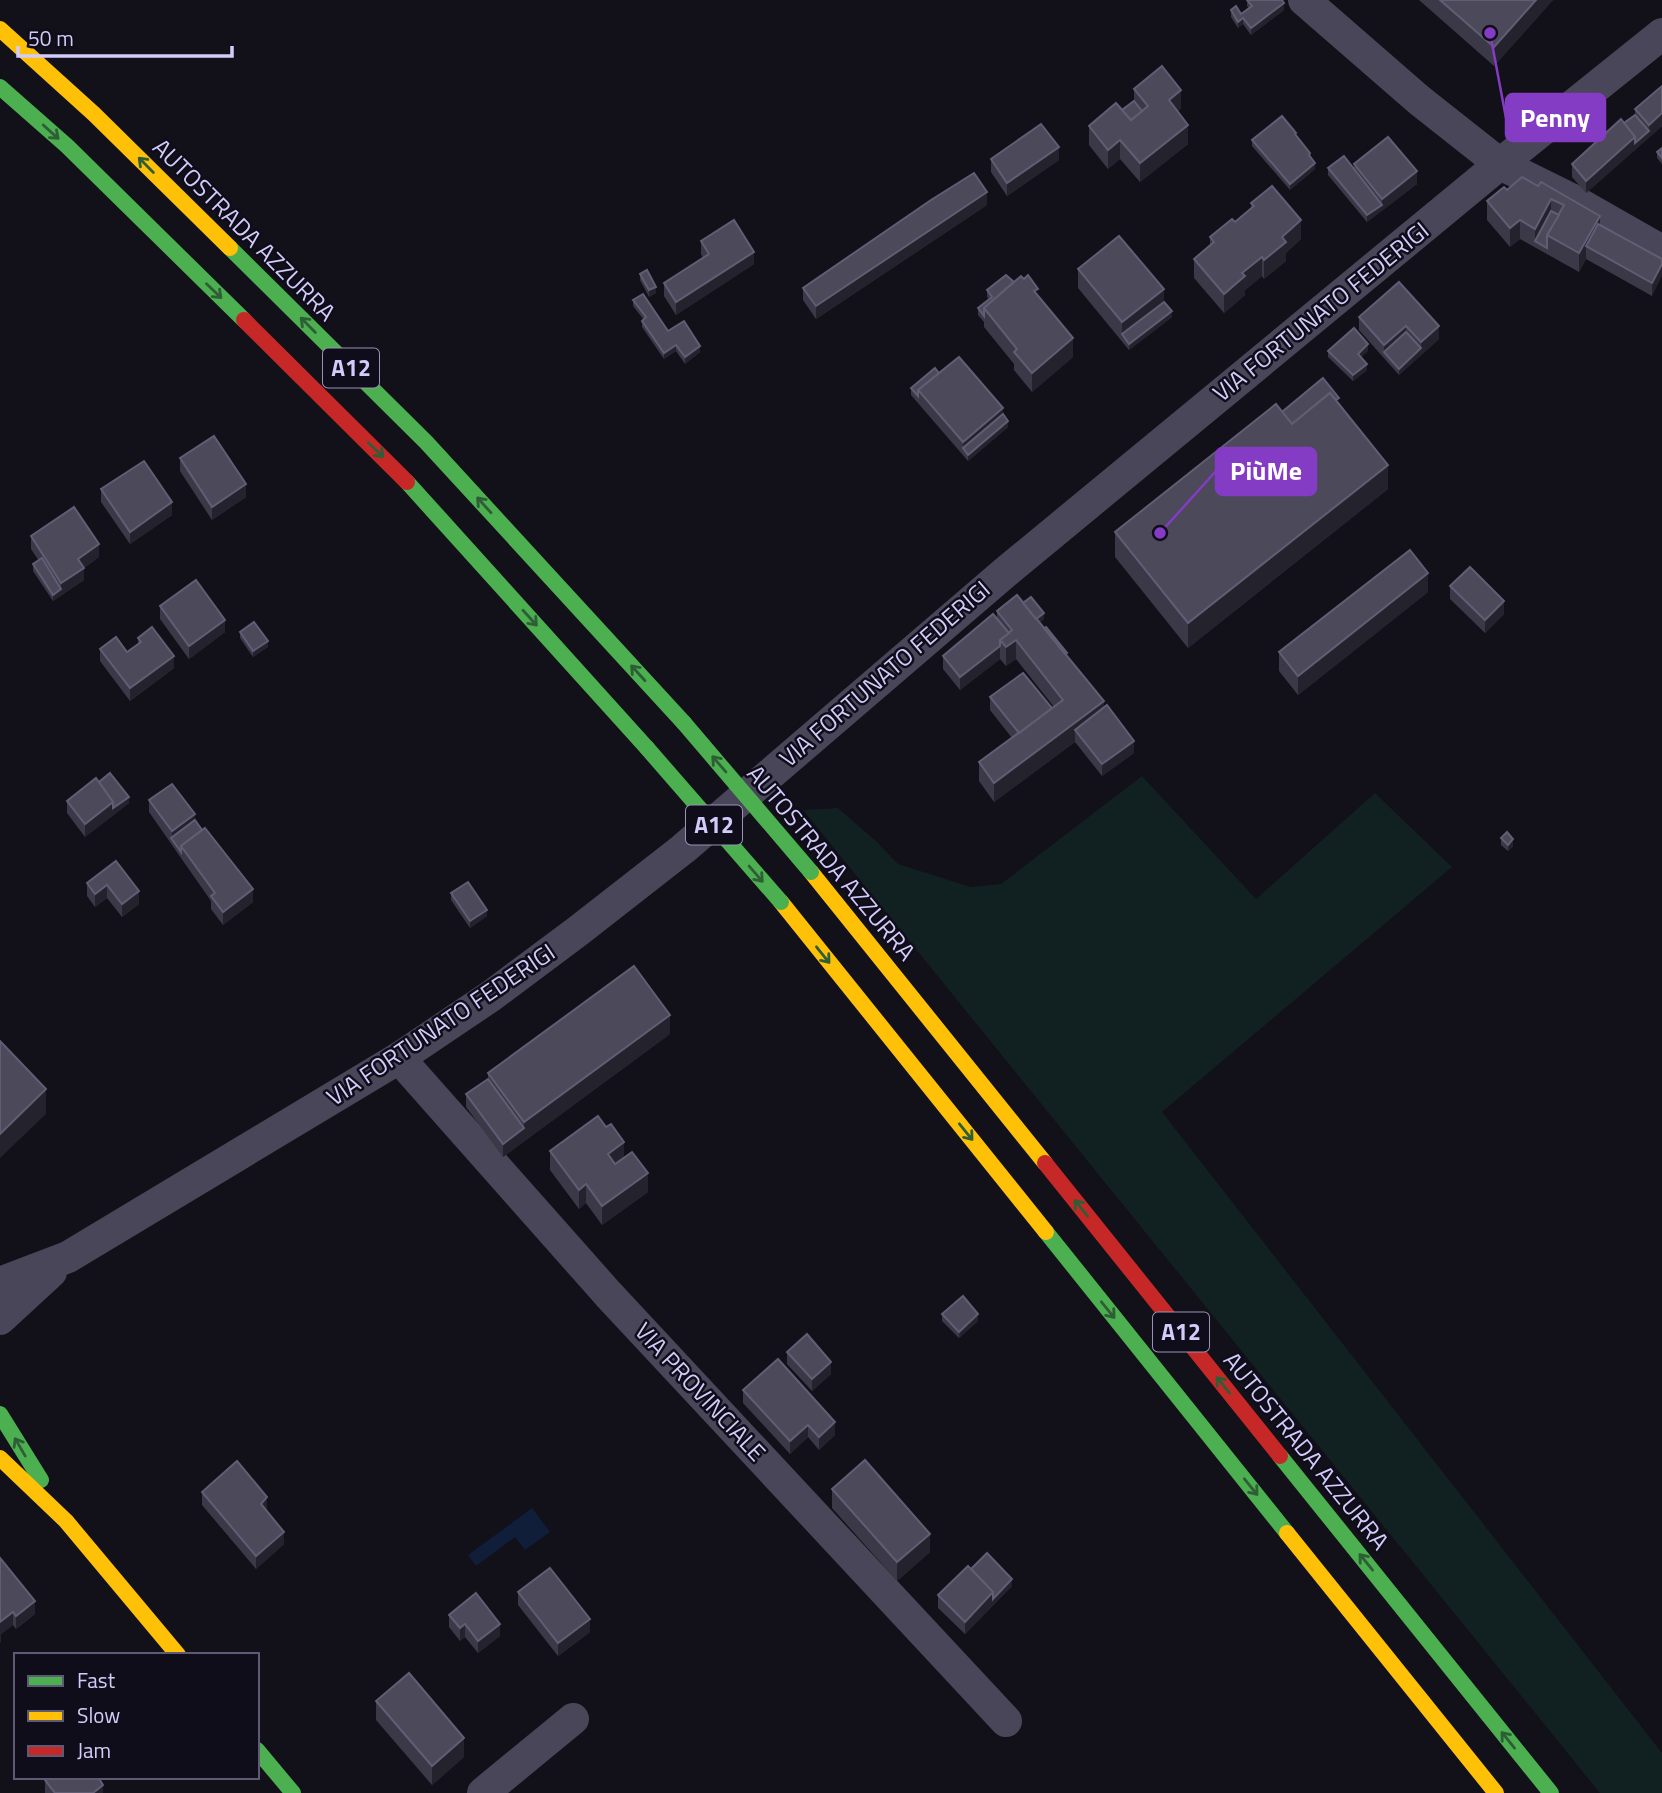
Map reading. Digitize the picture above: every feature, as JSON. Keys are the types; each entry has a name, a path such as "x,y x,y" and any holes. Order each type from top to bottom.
{"main road":[{"name":"AUTOSTRADA AZZURRA","path":"0,29 94,114 426,442 684,723 811,872 1551,1793"},
{"name":"A12","path":"0,87 76,156 397,471 647,748 781,902 1496,1793"},
{"path":"0,1414 66,1521"},
{"path":"0,1458 66,1521 176,1653"},
{"path":"259,1752 293,1793"}],"street":[{"path":"1304,0 1419,100 1500,164 1569,198 1662,251"},
{"name":"VIA FORTUNATO FEDERIGI","path":"0,1283 68,1257 399,1058 491,996 683,849 1008,570 1500,164 1662,34"},
{"name":"VIA PROVINCIALE","path":"399,1058 608,1294 1006,1721"},
{"name":"VIA FORTUNATO FEDERIGI","path":"0,1318 68,1257"},
{"path":"483,1793 573,1719"}],"shaded area":[{"path":"1142,776 1256,899 1375,793 1452,867 1162,1112 1662,1753 1662,1793 1600,1793 803,810 838,808 898,864 971,887 1001,884"}],"water":[{"path":"532,1508 550,1532 525,1550 515,1537 476,1566 468,1555"}],"building":[{"path":"1247,0 1282,0 1284,3 1251,28 1243,18 1238,22 1231,10 1236,6 1241,14 1252,6"},
{"path":"1440,0 1536,0 1494,47"},
{"path":"1162,66 1181,90 1169,100 1188,125 1140,163 1120,140 1108,150 1089,126 1116,103 1131,120 1148,106 1134,89"},
{"path":"1662,86 1662,113 1649,125 1635,109"},
{"path":"1134,101 1142,111 1131,120 1122,110"},
{"path":"1635,115 1649,131 1635,143 1635,137 1624,123"},
{"path":"1282,116 1315,163 1290,184 1252,140"},
{"path":"1621,119 1635,137 1586,181 1572,164"},
{"path":"1041,124 1059,147 1007,183 991,159"},
{"path":"1388,137 1417,171 1382,199 1354,164"},
{"path":"1344,156 1382,205 1367,215 1328,168"},
{"path":"974,173 987,192 816,306 803,288"},
{"path":"1522,177 1538,186 1541,182 1600,216 1579,253 1547,235 1564,205 1551,199 1535,229 1520,220 1510,228 1487,201 1504,187 1507,190"},
{"path":"1272,186 1301,220 1282,237 1286,242 1242,273 1245,276 1224,294 1194,259 1214,242 1210,237 1232,219 1235,222 1254,206 1251,203"},
{"path":"1551,211 1559,215 1547,235 1547,248 1535,241"},
{"path":"734,220 754,252 676,302 664,283 709,254 701,241"},
{"path":"1598,224 1662,259 1652,283 1586,246"},
{"path":"1119,236 1164,289 1122,322 1078,269"},
{"path":"647,270 656,287 649,290 640,274"},
{"path":"1006,275 1014,282 984,308 984,316 978,308 992,297 987,290"},
{"path":"1028,275 1038,289 1034,291 1073,338 1032,373 1014,352 1017,349 984,308 1021,276 1024,279"},
{"path":"1399,282 1439,326 1421,342 1406,326 1384,345 1359,317"},
{"path":"643,294 668,331 684,321 700,346 685,357 676,345 664,353 642,321 646,317 633,300"},
{"path":"1164,302 1172,311 1129,344 1122,334"},
{"path":"1354,328 1368,344 1358,354 1367,364 1353,375 1328,351"},
{"path":"1406,332 1421,348 1399,369 1384,352"},
{"path":"959,357 1003,408 963,442 918,390"},
{"path":"935,368 939,373 918,390 918,396 911,388"},
{"path":"1323,378 1339,398 1336,400 1330,393 1292,424 1282,412"},
{"path":"1330,393 1388,465 1188,623 1115,532 1276,404 1292,424"},
{"path":"1003,414 1008,421 968,455 963,448"},
{"path":"214,436 246,484 212,507 180,458"},
{"path":"144,461 172,502 130,532 101,489"},
{"path":"74,507 99,544 78,559 84,568 61,583 31,536"},
{"path":"1410,550 1428,573 1298,676 1279,652"},
{"path":"42,558 61,589 53,595 33,564"},
{"path":"1470,567 1504,601 1485,620 1450,586"},
{"path":"196,580 225,620 189,646 160,606"},
{"path":"1017,595 1104,701 994,783 979,762 1063,700 1016,640 1006,647 1000,640 1012,630 997,611"},
{"path":"1031,597 1044,613 1036,619 1023,603"},
{"path":"993,614 1009,633 1000,640 1000,646 960,677 943,656"},
{"path":"254,622 268,641 253,651 240,632"},
{"path":"152,627 174,656 130,688 100,649 116,637 127,652 141,642 138,638"},
{"path":"1046,627 1067,653 1065,654 1044,628"},
{"path":"1023,673 1052,708 1019,733 990,697"},
{"path":"1107,705 1134,741 1102,764 1075,730"},
{"path":"110,773 129,797 113,808 113,802 99,782"},
{"path":"96,778 113,802 85,824 67,801"},
{"path":"172,784 195,814 172,831 149,800"},
{"path":"195,820 202,830 181,846 181,852 171,838"},
{"path":"205,828 253,889 223,912 211,896 215,893 181,846"},
{"path":"1507,832 1513,839 1508,845 1501,838"},
{"path":"116,861 139,891 122,904 107,885 95,894 87,883"},
{"path":"468,882 487,910 470,921 451,893"},
{"path":"634,966 670,1015 524,1122 488,1073"},
{"path":"0,1041 46,1089 0,1134"},
{"path":"488,1079 524,1128 503,1144 466,1094"},
{"path":"598,1116 606,1127 611,1124 624,1142 608,1154 615,1164 632,1152 648,1173 602,1206 586,1184 579,1190 550,1151"},
{"path":"963,1296 978,1314 959,1332 942,1314"},
{"path":"807,1334 831,1362 812,1379 787,1352"},
{"path":"778,1359 835,1422 819,1437 808,1425 790,1441 743,1390"},
{"path":"865,1460 930,1534 897,1562 832,1489"},
{"path":"237,1461 267,1497 261,1504 284,1532 256,1556 202,1492"},
{"path":"987,1553 1012,1579 993,1599 993,1592 971,1569"},
{"path":"0,1558 35,1601 16,1616 13,1612 0,1622"},
{"path":"968,1566 993,1592 965,1622 938,1595"},
{"path":"550,1568 590,1619 558,1643 518,1592"},
{"path":"476,1593 500,1624 478,1641 465,1624 460,1628 449,1615"},
{"path":"409,1673 464,1738 432,1766 376,1701"},
{"path":"99,1779 103,1785 93,1793 55,1793 45,1780"}],"traffic: fast":[{"path":"0,87 67,146 244,320"},
{"path":"230,248 426,442 684,723"},
{"path":"407,482 647,748"},
{"path":"684,723 811,872"},
{"path":"647,748 781,902"},
{"path":"1046,1232 1287,1533"},
{"path":"0,1414 41,1480"},
{"path":"1280,1456 1551,1793"},
{"path":"259,1752 293,1793"}],"traffic: slow":[{"path":"0,29 94,114 230,248"},
{"path":"811,872 1045,1163"},
{"path":"781,902 1046,1232"},
{"path":"0,1458 66,1521 176,1653"},
{"path":"1287,1533 1496,1793"}],"traffic: jam":[{"path":"244,320 407,482"},
{"path":"1045,1163 1280,1456"}],"place":[{"name":"Penny","path":"1490,33"},
{"name":"PiùMe","path":"1160,533"}]}
